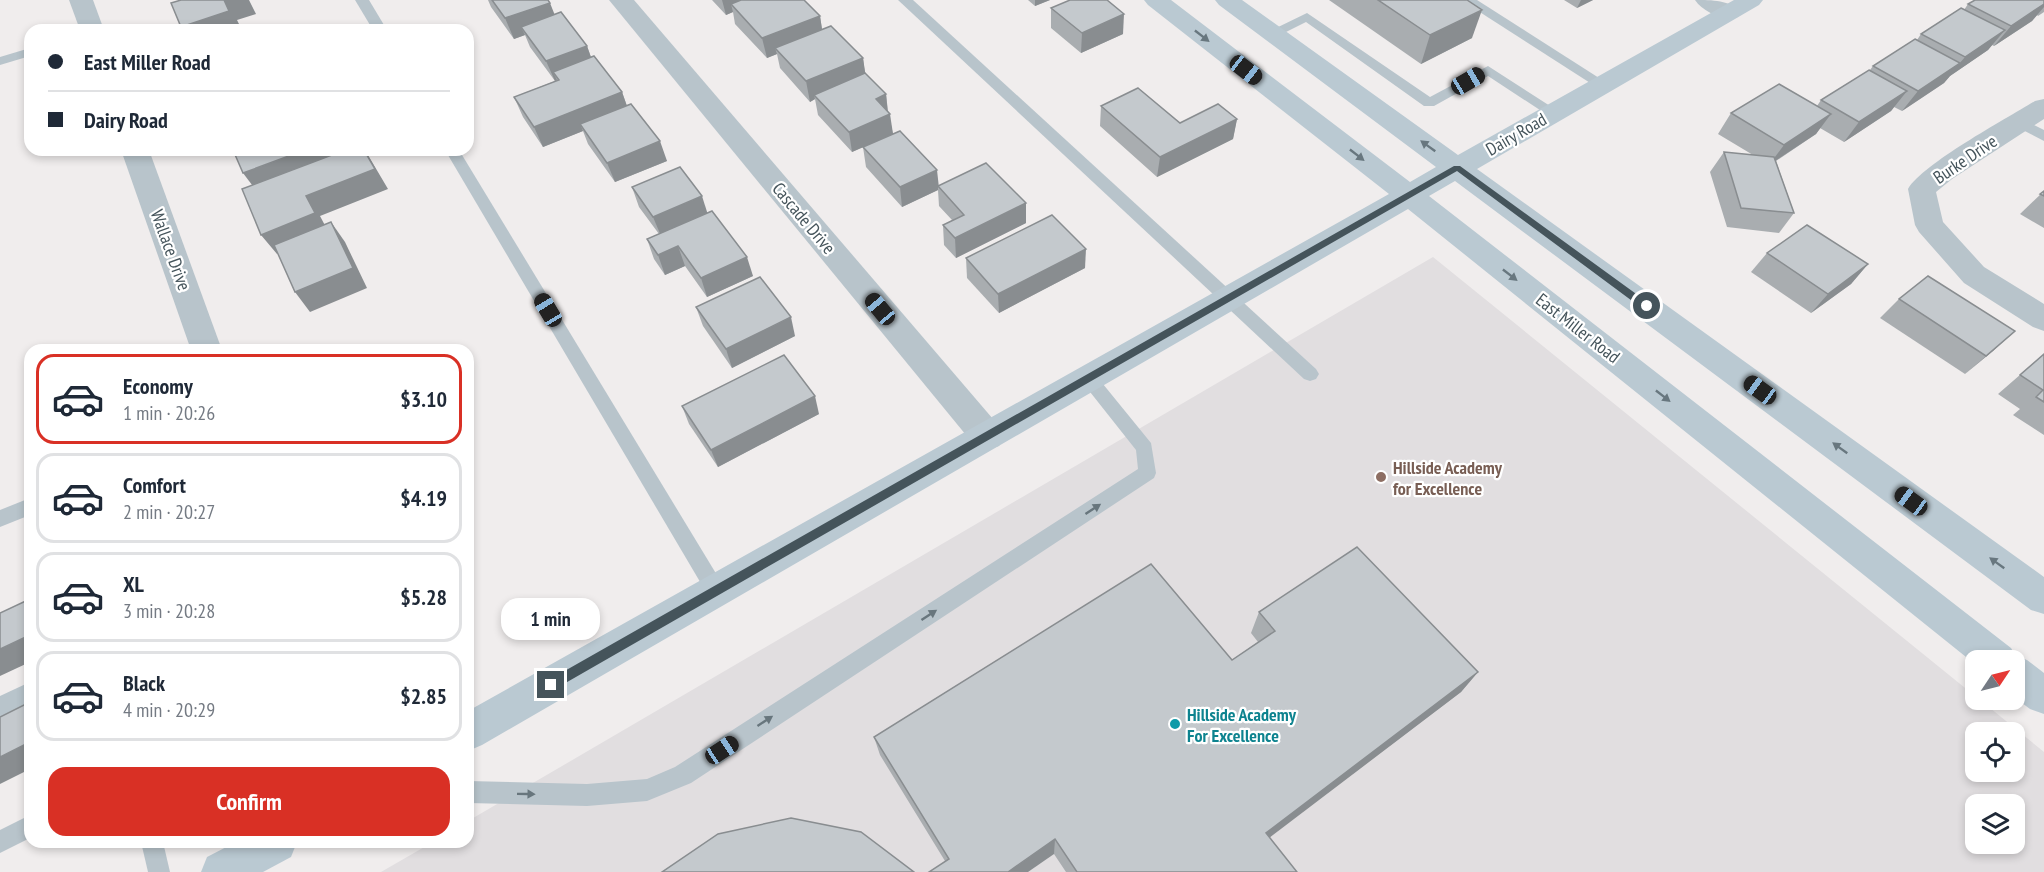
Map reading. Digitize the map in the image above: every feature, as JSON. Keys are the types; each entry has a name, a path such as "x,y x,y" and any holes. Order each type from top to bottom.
{"main road":[{"name":"East Miller Road","path":"1156,0 1409,195 1985,650"},
{"path":"1227,0 2044,598"},
{"name":"Dairy Road","path":"474,729 1603,85 1729,4"},
{"path":"2025,681 2044,696"},
{"path":"222,872 265,848"}],"street":[{"path":"81,0 90,24"},
{"name":"Cascade Drive","path":"621,0 987,436"},
{"name":"Burke Drive","path":"2044,107 1942,172 1922,189 1929,225 1974,275 2044,319"},
{"name":"Wallace Drive","path":"137,156 205,344"}],"lane":[{"path":"362,0 376,24"},
{"path":"905,0 1310,375"},
{"path":"1468,0 1603,85"},
{"path":"1273,33 1307,17 1429,103 1488,69 1554,113"},
{"path":"0,61 24,54"},
{"path":"2020,123 2044,136"},
{"path":"456,156 716,591"},
{"path":"474,792 587,795 647,790 683,775 1147,473 1145,448 1088,378"},
{"path":"0,519 24,509"},
{"path":"0,707 24,695"},
{"path":"0,842 24,829"},
{"path":"153,848 159,872"}],"shaded area":[{"name":"Hillside Academy for Excellence","path":"1433,257 1965,688 1965,710 1992,710 2007,722 1965,722 1965,782 2025,782 2025,737 2044,752 2044,872 381,872 423,848 474,848 474,817"}],"building":[{"path":"181,0 224,0 229,11 190,24 180,24 171,3"},
{"path":"492,0 548,0 550,3 505,18"},
{"path":"741,0 804,0 820,16 762,38 731,4"},
{"path":"1070,0 1107,0 1124,14 1082,33 1051,8"},
{"path":"1378,0 1467,0 1482,10 1430,35"},
{"path":"1975,0 2044,0 2044,4 2011,26 1968,4"},
{"path":"1961,8 2005,30 1965,57 1921,34"},
{"path":"561,12 587,46 546,61 521,27"},
{"path":"831,26 863,58 806,81 775,48"},
{"path":"1915,39 1960,63 1918,91 1873,66"},
{"path":"594,56 622,92 534,127 514,97 559,80 553,72"},
{"path":"1869,70 1907,91 1859,122 1821,100"},
{"path":"865,73 886,94 876,99 890,114 849,132 814,95"},
{"path":"1779,84 1831,114 1784,145 1731,113"},
{"path":"1138,88 1180,123 1218,104 1237,119 1160,157 1101,106"},
{"path":"631,104 660,141 607,163 580,124"},
{"path":"900,131 937,170 900,187 863,147"},
{"path":"1724,152 1774,157 1794,213 1741,208"},
{"path":"236,156 289,156 243,173"},
{"path":"329,156 367,156 375,169 306,196 315,213 261,235 242,189"},
{"path":"986,163 1026,203 955,238 943,225 964,215 938,186"},
{"path":"680,167 702,196 653,217 632,187"},
{"path":"712,211 747,257 701,278 678,246 658,255 647,239"},
{"path":"1052,215 1086,249 998,294 966,258"},
{"path":"331,222 353,268 295,292 274,245"},
{"path":"1807,225 1868,264 1828,294 1767,253"},
{"path":"1928,276 2015,331 1986,356 1899,299"},
{"path":"760,277 791,317 726,349 696,307"},
{"path":"2044,354 2044,402 2036,397 2043,390 2020,375"},
{"path":"784,355 815,396 711,450 682,406"},
{"name":"Hillside Academy For Excellence","path":"1357,547 1478,672 1266,833 1297,872 1077,872 1055,839 1008,872 929,872 949,859 874,737 1151,564 1232,660 1275,631 1259,612"},
{"path":"24,602 24,638 0,649 0,613"},
{"path":"24,705 24,745 0,757 0,717"},
{"path":"791,818 861,832 914,872 662,872 718,834"}],"place":[{"name":"Hillside Academy for Excellence","path":"1381,477"},
{"name":"Hillside Academy For Excellence","path":"1175,724"}],"route":[{"path":"551,685 1457,168 1647,306"}]}
